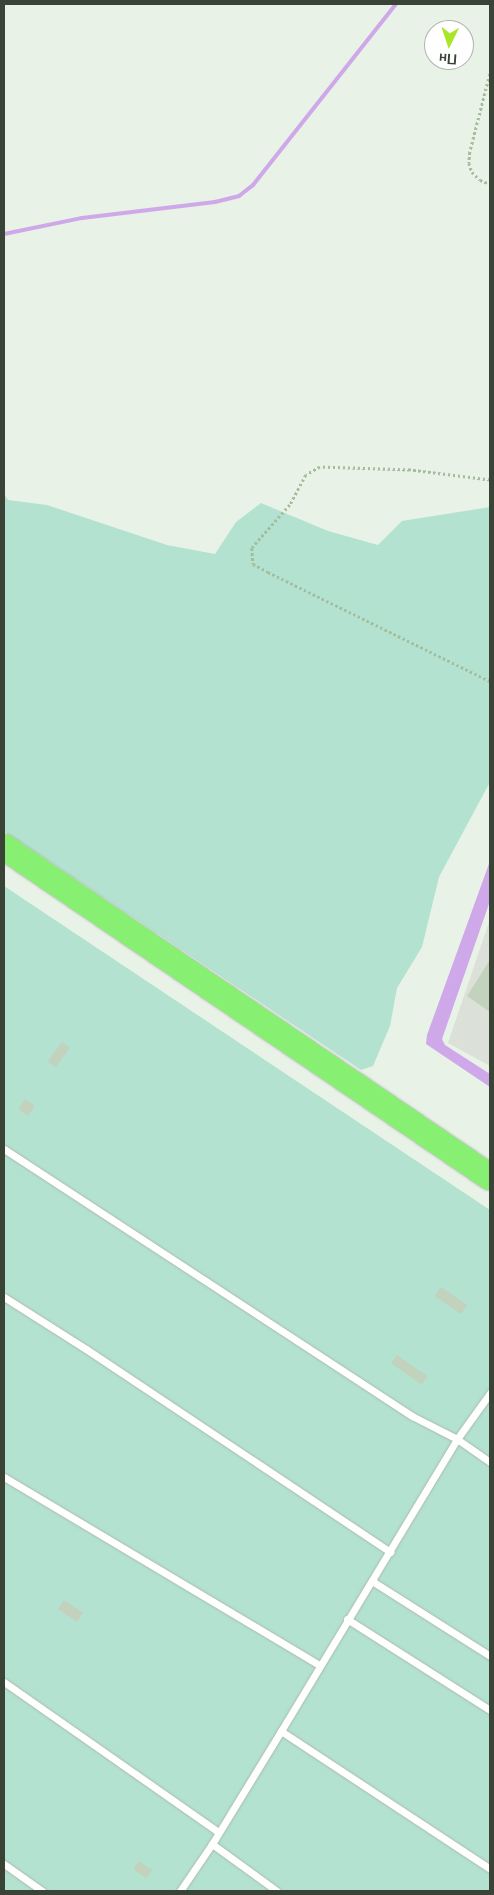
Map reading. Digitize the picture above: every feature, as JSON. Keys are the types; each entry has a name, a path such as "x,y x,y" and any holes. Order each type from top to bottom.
{"highway":[{"path":"4,847 490,1177"}],"lane":[{"path":"4,1149 412,1416 457,1440 490,1462"},
{"path":"4,1297 86,1349 390,1552"},
{"path":"180,1891 212,1844 457,1440 490,1393"},
{"path":"4,1477 319,1665"},
{"path":"372,1581 490,1656"},
{"path":"348,1619 490,1710"},
{"path":"4,1682 218,1832"},
{"path":"281,1731 490,1869"},
{"path":"212,1844 278,1891"},
{"path":"4,1864 42,1891"}],"path":[{"path":"490,74 470,152 469,163 472,172 480,180 490,184"},
{"path":"490,480 410,470 320,467 306,475 290,505 252,548 253,564 490,681"}],"shaded area":[{"path":"490,861 490,901 442,1039 445,1045 490,1074 490,1087 426,1044 427,1035"},
{"path":"490,919 490,1066 448,1043"}],"green space":[{"path":"4,494 8,500 47,505 167,545 215,554 236,522 261,503 328,531 378,545 402,521 490,507 490,782 439,877 422,947 397,988 390,1026 373,1066 361,1070 4,831"},
{"path":"4,886 490,1210 490,1891 4,1891"}],"building":[{"path":"490,960 490,1012 467,996"},
{"path":"62,1042 70,1048 56,1067 48,1061"},
{"path":"25,1099 35,1106 28,1116 18,1109"},
{"path":"441,1287 467,1305 461,1314 435,1296"},
{"path":"397,1355 427,1376 422,1384 391,1363"},
{"path":"64,1600 83,1613 77,1622 58,1609"},
{"path":"139,1861 152,1870 146,1878 133,1869"}],"waterway":[{"path":"4,234 82,218 215,202 239,196 253,185 396,4"}]}
